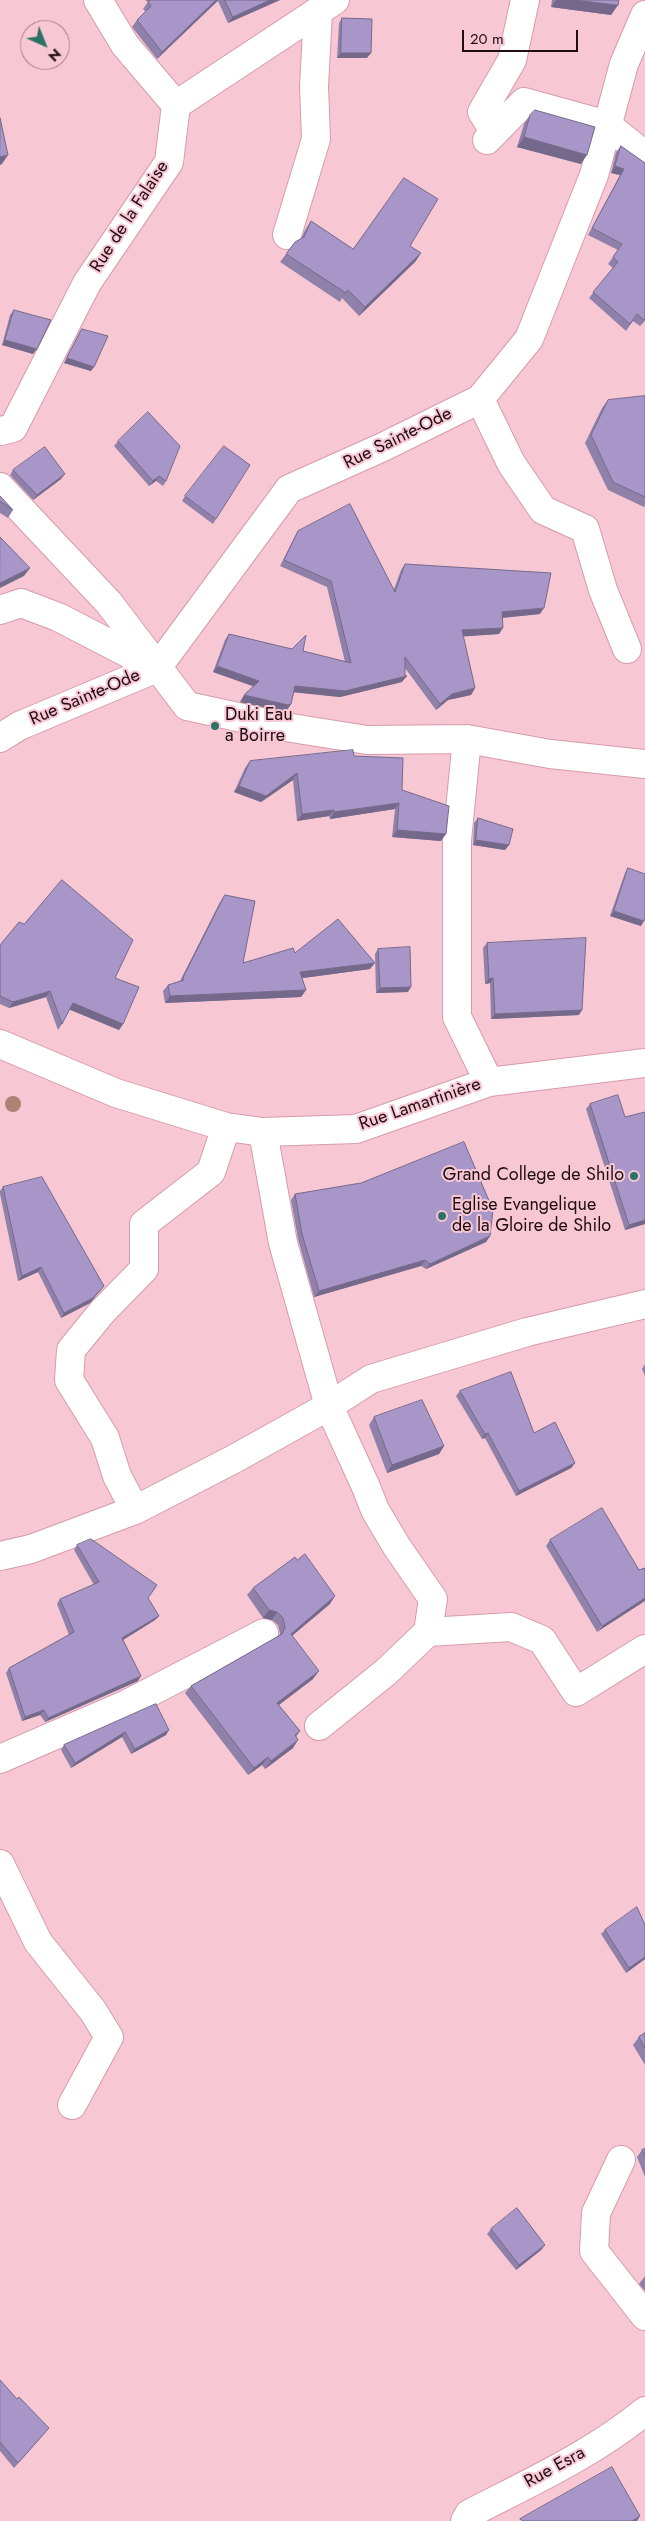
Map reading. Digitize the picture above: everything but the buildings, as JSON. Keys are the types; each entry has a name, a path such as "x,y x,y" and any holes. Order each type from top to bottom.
{"street":[{"path":"98,0 125,45 176,105 327,6"},
{"path":"525,0 512,60 482,112 491,136 524,102 607,125 645,155"},
{"path":"287,235 316,139 314,86 327,6"},
{"name":"Rue Sainte-Ode","path":"0,738 19,726 157,668 289,489 383,447 480,399 529,339 594,175 624,64 645,15"},
{"name":"Rue de la Falaise","path":"0,431 14,428 87,283 169,162 176,105"},
{"path":"480,399 511,463 543,510 585,529 603,590 627,649"},
{"path":"0,486 109,603 187,706 280,726 367,740 467,739 550,754 645,764"},
{"path":"0,610 21,603 58,617 157,668"},
{"path":"467,739 457,840 457,1017 489,1082"},
{"name":"Rue Lamartinière","path":"0,1044 116,1093 226,1128 263,1132 356,1129 489,1082 645,1063"},
{"path":"135,1510 117,1476 105,1438 69,1380 71,1350 102,1312 144,1269 144,1224 211,1172 226,1128"},
{"path":"263,1132 283,1243 329,1406 366,1487 374,1510 433,1599 428,1632 386,1672 319,1726"},
{"path":"0,1556 32,1549 135,1510 234,1459 329,1406 370,1378 527,1332 645,1304"},
{"path":"428,1632 511,1627 542,1640 576,1692 645,1649"},
{"path":"0,1759 127,1704 264,1633"},
{"path":"0,1864 38,1942 93,2010 109,2037 72,2105"},
{"path":"620,2160 596,2213 594,2252 645,2316"},
{"name":"Rue Esra","path":"465,2521 469,2514 558,2468 626,2427 645,2410"}],"place":[{"name":"Duki Eau a Boirre","path":"215,726"},
{"name":"Grand College de Shilo","path":"634,1176"},
{"name":"Eglise Evangelique de la Gloire de Shilo","path":"442,1216"}]}
